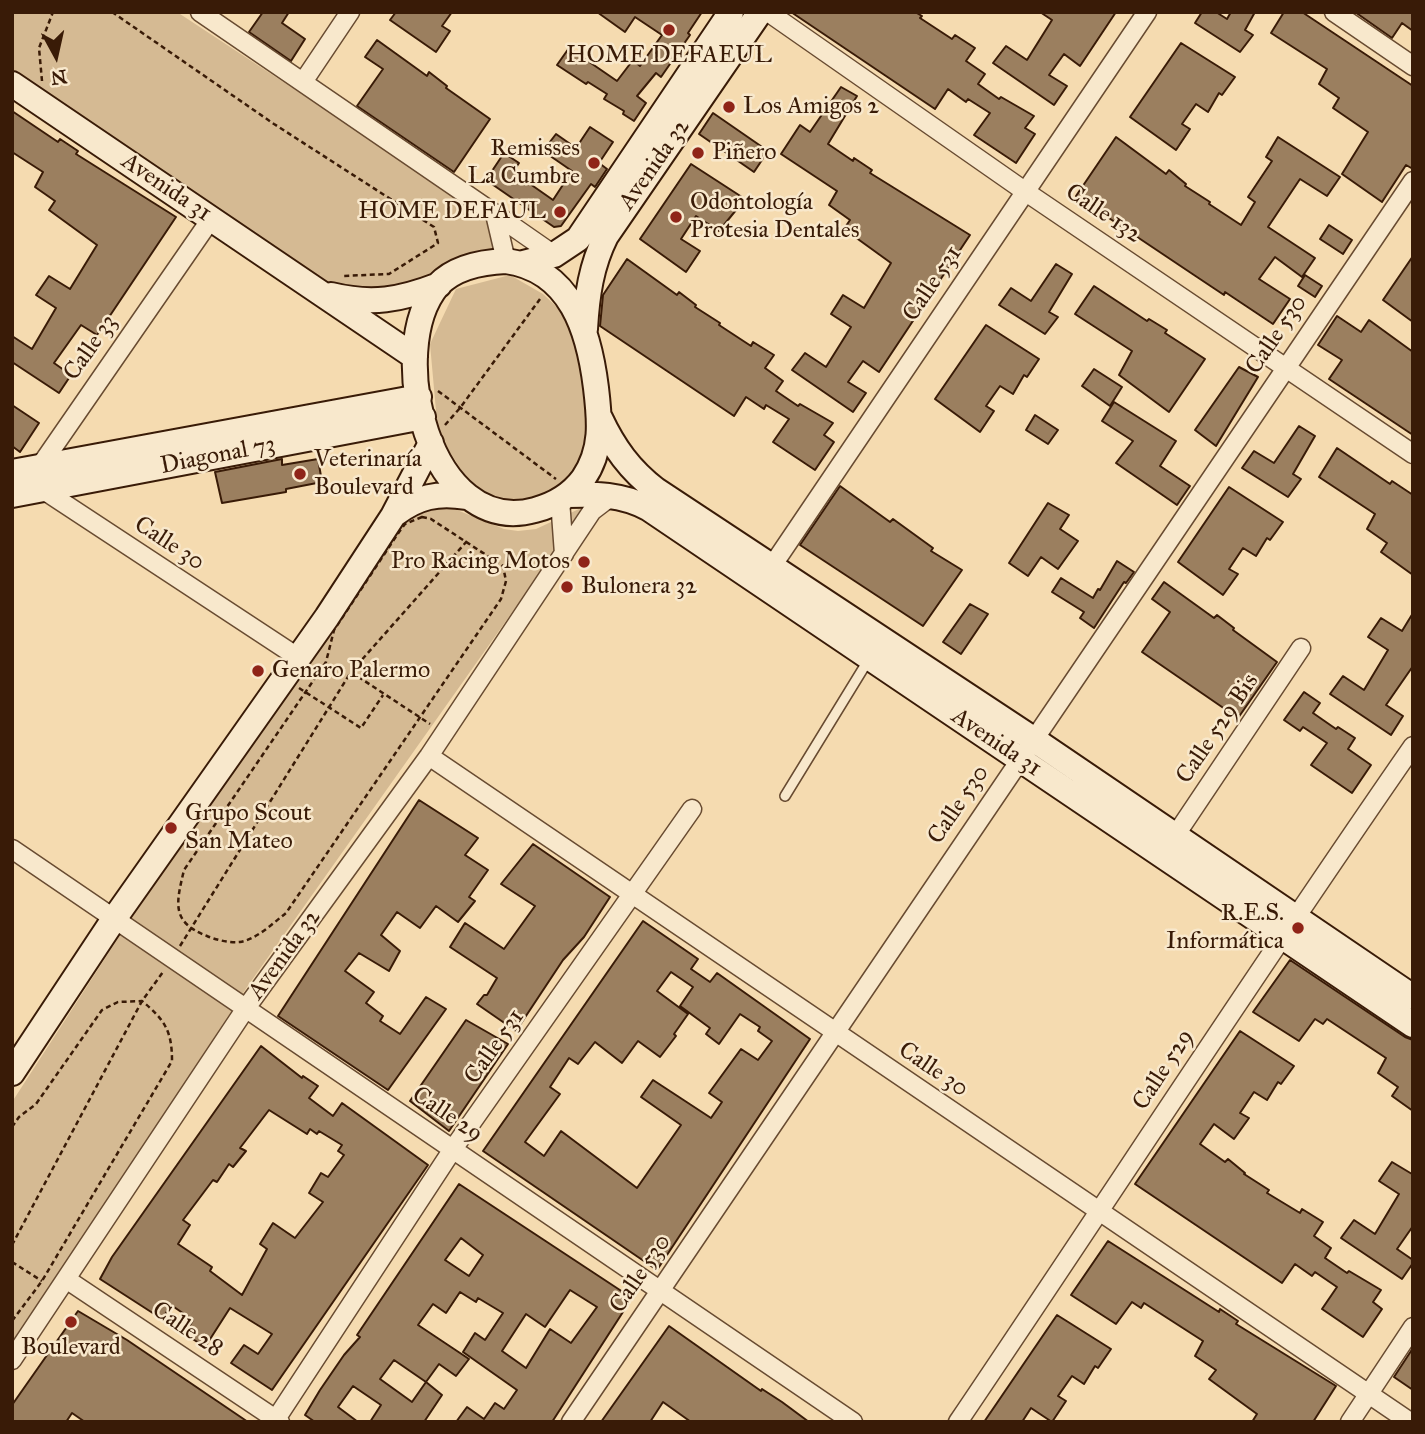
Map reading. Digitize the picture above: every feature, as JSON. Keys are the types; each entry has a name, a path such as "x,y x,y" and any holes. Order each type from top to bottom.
{"main road":[{"name":"Avenida 32","path":"439,285 468,267 487,262 515,262 554,255 578,239 731,12"},
{"name":"Avenida 32","path":"585,333 590,276 596,255 606,236 760,12"},
{"name":"Avenida 31","path":"12,84 211,219 349,300 375,302 397,299 439,285"},
{"path":"515,262 552,281 566,296 578,314 594,369 600,418 597,453 590,469 566,495"},
{"name":"Avenida 31","path":"326,285 415,357"},
{"path":"439,285 426,304 419,321 415,357 423,415 446,472 466,497"},
{"path":"12,1073 114,919 292,669 393,516 423,415"},
{"name":"Diagonal 73","path":"22,483 423,415"},
{"name":"Avenida 31","path":"600,418 618,452 642,479 870,658 1175,836 1413,1025"},
{"path":"393,516 412,502 435,495 466,497"},
{"name":"Avenida 31","path":"466,497 496,510 513,513 537,510 566,495 613,495 635,501 766,575 1288,927 1413,998"}],"street":[{"path":"200,12 554,255"},
{"path":"303,82 350,12"},
{"name":"Calle 132","path":"768,12 1413,454"},
{"name":"Calle 531","path":"766,575 1147,12"},
{"path":"1334,12 1413,66"},
{"name":"Calle 530","path":"570,1422 1413,181"},
{"path":"495,214 515,262"},
{"name":"Calle 33","path":"22,483 211,219"},
{"name":"Calle 30","path":"22,483 292,669"},
{"path":"565,554 566,495"},
{"name":"Avenida 32","path":"12,1360 246,1008 429,756 592,511 613,495"},
{"name":"Calle 529 Bis","path":"1175,836 1301,648"},
{"name":"Calle 529","path":"958,1422 1288,927 1410,755"},
{"name":"Calle 30","path":"429,756 1410,1422"},
{"name":"Calle 531","path":"277,1421 453,1149 692,809"},
{"name":"Calle 29","path":"12,849 853,1422"},
{"name":"Calle 28","path":"66,1279 277,1421"},
{"path":"1350,1422 1413,1327"}],"lane":[{"path":"785,796 870,658"}],"path":[{"path":"52,88 41,80 39,48 53,12"},
{"path":"112,12 274,124 434,227 438,243 388,274 326,285"},
{"path":"552,281 460,408 438,433 423,415 428,383 460,408 566,495"},
{"path":"422,517 431,519 467,541 503,566 506,575 505,591 286,913 258,935 239,942 215,939 190,929 181,919 178,895 184,870 326,662 334,630 405,524 422,517"},
{"path":"12,1245 142,1001 173,959 351,671 467,541"},
{"path":"292,669 306,692 361,728 383,695"},
{"path":"351,671 444,734"},
{"path":"12,1127 19,1117 36,1104 102,1010 118,1002 142,1001 162,1018 172,1041 172,1061 42,1280 12,1321"},
{"path":"12,1262 42,1280"}],"shaded area":[{"path":"12,12 177,12 493,220 496,233 492,248 407,294 347,297 12,70"},
{"path":"510,275 543,294 575,324 593,394 588,445 572,491 504,507 468,481 438,433 430,344 456,289"},
{"path":"426,507 452,508 504,529 518,531 536,529 582,510 247,987 12,1348 12,1102 319,628 398,524"}],"building":[{"path":"263,12 289,12 282,23 305,39 291,61 249,32"},
{"path":"396,12 452,12 442,26 450,31 436,52 390,20"},
{"path":"597,12 702,12 688,33 690,35 661,77 656,73 637,96 646,103 634,121 623,114 624,111 604,99 607,94 557,65 569,48 617,81 633,60 640,66 662,35 635,17 625,32"},
{"path":"791,12 915,12 952,39 955,35 975,48 966,61 985,74 978,84 999,99 1001,97 1034,116 1025,128 1035,134 1016,163 974,135 990,113 968,99 966,102 948,89 935,109"},
{"path":"1040,12 1116,12 1080,66 1064,54 1049,75 1067,86 1054,105 993,63 1006,46 1027,60 1052,20"},
{"path":"1202,12 1216,12 1227,19 1231,12 1255,12 1245,30 1253,35 1240,52 1195,23"},
{"path":"1284,12 1302,12 1413,86 1413,169 1406,165 1382,202 1342,174 1368,132 1333,108 1339,98 1319,84 1327,69 1271,33"},
{"path":"1355,12 1413,12 1413,31 1402,23 1392,38"},
{"path":"377,40 427,76 429,72 447,86 446,88 490,119 454,172 357,106 383,69 365,57"},
{"path":"1181,43 1235,77 1222,95 1219,93 1208,112 1196,104 1182,124 1190,129 1176,150 1130,117"},
{"path":"841,87 857,96 828,144 853,161 854,158 872,170 870,173 970,235 879,372 863,361 848,382 866,393 853,412 792,370 805,353 826,367 851,327 831,314 843,295 864,308 891,263 844,229 850,220 829,205 837,191 781,154 800,125 810,132"},
{"path":"12,111 58,142 60,139 78,151 76,154 176,217 97,335 81,325 54,363 71,375 59,393 12,362 12,336 32,349 56,308 36,295 49,276 70,289 97,245 49,210 55,201 35,187 43,172 12,152"},
{"path":"713,113 768,151 754,172 699,134"},
{"path":"590,127 613,142 599,163 607,169 595,187 591,184 561,226 554,227 486,180 504,153 519,163 513,172 553,200 572,171 543,151 556,134 576,148"},
{"path":"1116,137 1166,174 1169,170 1186,184 1185,186 1241,225 1255,202 1248,197 1272,161 1266,157 1278,137 1340,177 1327,196 1300,179 1268,227 1315,258 1302,277 1275,257 1259,279 1290,299 1273,324 1225,292 1224,295 1076,196"},
{"path":"691,164 745,199 719,231 696,216 681,239 700,251 686,272 640,239"},
{"path":"1329,225 1352,240 1343,254 1320,239"},
{"path":"1413,256 1413,322 1383,300"},
{"path":"627,259 677,295 679,292 696,305 695,307 720,323 719,325 751,346 753,342 774,355 765,368 783,381 776,391 798,406 800,404 833,423 824,435 834,442 815,470 773,442 789,419 766,405 764,409 746,397 734,416 600,326 603,295"},
{"path":"1056,264 1072,274 1049,312 1058,317 1045,334 999,305 1011,288 1031,301"},
{"path":"1305,275 1322,286 1315,297 1298,286"},
{"path":"1094,286 1147,321 1149,319 1167,330 1165,333 1205,359 1169,412 1119,375 1132,351 1075,314"},
{"path":"1337,316 1361,332 1369,320 1413,352 1413,435 1329,379 1342,360 1318,345"},
{"path":"986,325 1039,359 1027,377 1024,375 1013,394 1000,386 986,406 994,411 980,432 935,399"},
{"path":"1239,367 1258,377 1216,446 1195,430"},
{"path":"1094,369 1122,387 1110,406 1082,386"},
{"path":"1114,402 1176,441 1160,466 1190,486 1177,505 1116,463 1133,441 1102,421"},
{"path":"12,405 39,423 20,452 12,446"},
{"path":"1035,415 1058,430 1048,444 1026,430"},
{"path":"1299,426 1315,436 1293,474 1301,479 1288,497 1242,468 1254,451 1274,463"},
{"path":"1337,448 1390,484 1392,481 1413,495 1413,575 1381,552 1387,543 1367,529 1375,514 1319,477"},
{"path":"282,459 282,465 318,459 322,482 286,489 286,492 222,503 215,472"},
{"path":"840,486 890,522 893,519 933,548 931,551 962,570 923,626 800,545"},
{"path":"1229,487 1283,522 1270,540 1267,538 1256,556 1243,548 1229,569 1238,574 1223,595 1178,562"},
{"path":"1048,503 1069,515 1060,529 1078,541 1058,569 1041,557 1028,576 1009,563"},
{"path":"1117,561 1134,572 1126,583 1124,582 1094,628 1080,618 1084,612 1052,592 1061,578 1093,598"},
{"path":"1164,582 1214,618 1217,615 1277,662 1238,718 1142,652 1170,612 1152,599"},
{"path":"970,604 988,614 961,654 943,642"},
{"path":"1413,613 1413,666 1386,705 1403,716 1391,735 1330,694 1343,676 1364,690 1388,650 1368,637 1381,618 1402,631"},
{"path":"1304,692 1320,703 1313,713 1355,738 1348,749 1371,765 1352,793 1311,765 1327,743 1303,727 1300,731 1284,720"},
{"path":"419,800 478,838 465,855 488,870 469,897 475,901 458,922 436,906 420,928 397,912 381,935 400,951 389,971 359,953 345,971 374,992 366,1003 383,1016 380,1021 400,1034 426,997 446,1009 388,1090 278,1016"},
{"path":"533,844 610,897 584,937 563,960 516,1031 477,1004 487,995 497,978 450,947 465,923 504,949 535,906 501,884"},
{"path":"643,921 698,959 691,969 710,982 717,973 810,1039 657,1270 483,1151","holes":["671,972 693,987 680,1006 710,1028 706,1034 719,1044 740,1014 760,1027 758,1031 772,1041 758,1060 741,1049 709,1093 722,1102 711,1118 653,1080 641,1097 681,1125 637,1188 561,1131 544,1156 525,1142 560,1094 550,1087 569,1058 578,1064 595,1042 622,1063 638,1041 660,1057 688,1014 657,991"]},
{"path":"1290,960 1413,1040 1413,1111 1392,1096 1398,1087 1378,1073 1386,1058 1327,1019 1323,1024 1315,1019 1299,1041 1253,1012"},
{"path":"466,1020 508,1044 449,1131 410,1101"},
{"path":"1240,1031 1294,1066 1281,1084 1278,1082 1267,1100 1254,1092 1240,1113 1249,1118 1234,1139 1214,1124 1200,1144 1225,1162 1228,1159 1244,1174 1269,1190 1267,1193 1300,1213 1302,1209 1323,1222 1314,1236 1331,1248 1325,1258 1347,1273 1349,1271 1381,1290 1373,1302 1382,1309 1363,1337 1322,1309 1337,1287 1315,1272 1312,1276 1295,1264 1282,1283 1135,1184"},
{"path":"261,1046 302,1078 303,1076 318,1086 309,1098 333,1116 342,1103 428,1165 272,1390 231,1363 244,1345 258,1354 272,1334 230,1308 205,1347 185,1334 193,1320 171,1305 162,1319 100,1279 112,1257","holes":["269,1110 307,1134 310,1129 317,1134 319,1131 342,1145 338,1151 344,1155 328,1177 321,1173 309,1193 323,1202 295,1238 273,1223 260,1244 267,1249 242,1295 210,1271 212,1267 178,1244 190,1225 183,1220 213,1180 217,1182 229,1164 233,1167 246,1151 240,1148"]},
{"path":"1392,1162 1412,1174 1413,1172 1413,1226 1397,1249 1413,1260 1413,1263 1402,1279 1341,1238 1354,1220 1375,1234 1399,1194 1379,1181"},
{"path":"459,1184 632,1298 552,1422 456,1422 467,1407 484,1419 495,1403 504,1409 517,1390 463,1352 475,1333 485,1340 503,1313 478,1298 476,1302 460,1292 446,1313 433,1304 418,1325 469,1359 456,1376 439,1364 426,1382 442,1395 424,1422 370,1422 381,1405 353,1386 338,1407 358,1422 315,1422 305,1415 344,1355 360,1337 357,1335","holes":["461,1238 483,1255 469,1276 445,1260","570,1290 597,1307 571,1343 550,1329 526,1368 502,1351 526,1314 545,1327","394,1360 426,1382 412,1402 380,1379"]},
{"path":"1108,1241 1219,1312 1220,1309 1238,1321 1236,1324 1336,1386 1313,1422 1252,1422 1257,1414 1209,1379 1216,1370 1195,1356 1203,1341 1144,1303 1141,1308 1132,1302 1116,1324 1071,1295"},
{"path":"78,1311 127,1340 248,1422 85,1422 72,1413 66,1422 12,1422 12,1405"},
{"path":"1057,1315 1111,1349 1098,1368 1095,1366 1084,1384 1072,1376 1058,1396 1066,1401 1052,1422 1031,1408 1022,1422 984,1422"},
{"path":"669,1326 809,1422 691,1422 663,1402 650,1422 601,1422"},
{"path":"1413,1348 1413,1390 1394,1377"}],"place":[{"name":"HOME DEFAEUL","path":"669,30"},
{"name":"Los Amigos 2","path":"729,107"},
{"name":"Piñero","path":"698,153"},
{"name":"Remisses La Cumbre","path":"594,163"},
{"name":"HOME DEFAUL","path":"560,212"},
{"name":"Odontología Protesia Dentales","path":"676,217"},
{"name":"Veterinaría Boulevard","path":"300,474"},
{"name":"Pro Racing Motos","path":"584,562"},
{"name":"Bulonera 32","path":"567,587"},
{"name":"Genaro Palermo","path":"258,671"},
{"name":"Grupo Scout San Mateo","path":"171,828"},
{"name":"R.E.S. Informática","path":"1298,928"},
{"name":"Boulevard","path":"71,1322"}]}
